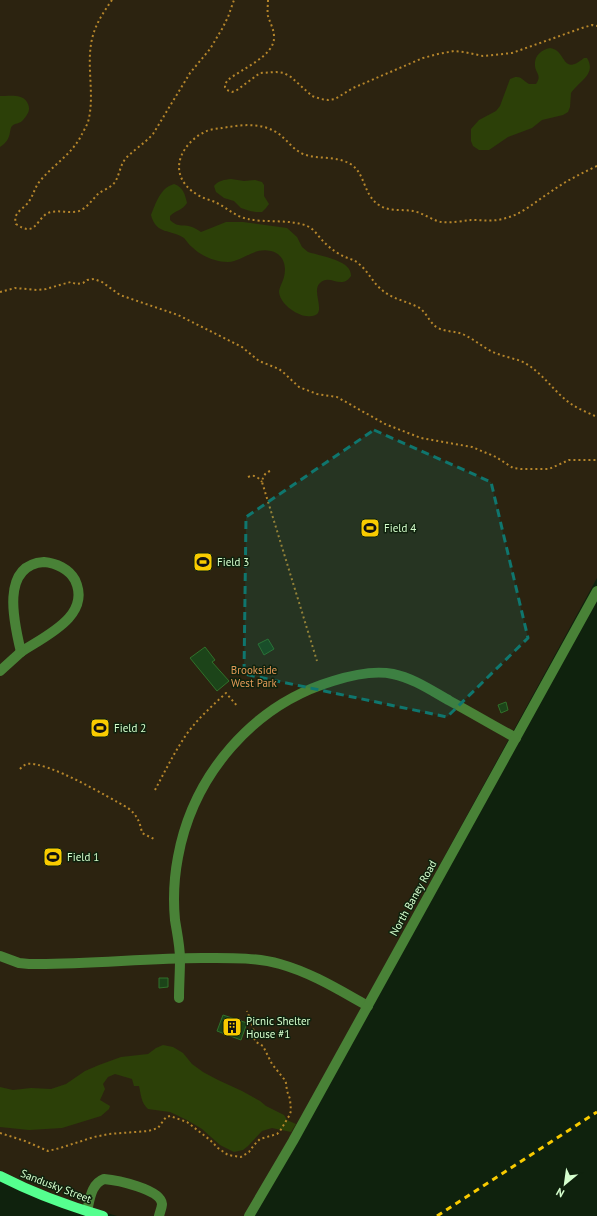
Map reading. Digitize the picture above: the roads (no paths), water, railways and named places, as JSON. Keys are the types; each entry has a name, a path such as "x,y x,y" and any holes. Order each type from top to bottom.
{"main road":[{"name":"Sandusky Street","path":"0,1176 39,1194 104,1216"}],"street":[{"path":"0,671 21,652 64,623 70,617 77,605 79,595 77,585 73,577 52,563 38,563 31,565 20,573 14,582 12,591 13,610 21,652"},
{"name":"North Baney Road","path":"249,1216 293,1141 597,591"},
{"path":"179,998 180,958 174,894 175,874 184,829 203,786 221,759 243,734 272,710 312,688 369,673 392,673 414,681 516,738"},
{"path":"0,956 19,963 29,964 180,958 234,958 279,964 327,983 368,1006"},
{"path":"87,1211 91,1192 95,1184 104,1178 140,1187 152,1192 159,1197 162,1203 159,1216"}],"railway":[{"path":"437,1216 597,1112"}],"place":[{"name":"Field 4","path":"370,528"},
{"name":"Field 3","path":"203,562"},
{"name":"Field 2","path":"100,728"},
{"name":"Field 1","path":"53,857"},
{"name":"Picnic Shelter House #1","path":"232,1027"}],"park label":[{"name":"Brookside West Park","path":"254,676"}]}
